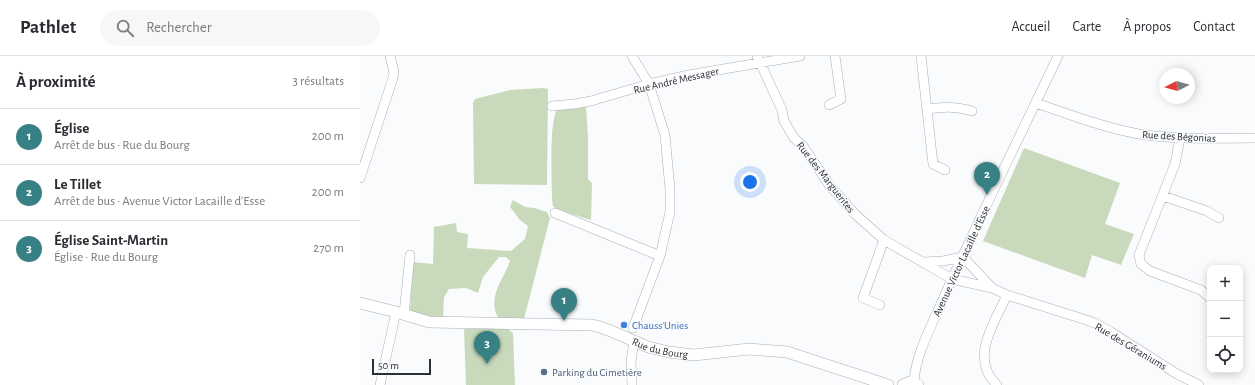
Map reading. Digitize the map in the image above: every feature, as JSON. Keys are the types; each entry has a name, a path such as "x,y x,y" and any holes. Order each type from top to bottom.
{"street":[{"path":"360,178 393,78 394,72 390,56"},
{"path":"632,56 649,84 665,135 670,189 670,212 660,256 632,328"},
{"name":"Rue André Messager","path":"552,106 591,101 649,84 759,59 800,56"},
{"path":"829,106 841,99 835,56"},
{"path":"921,56 933,164 945,170"},
{"name":"Avenue Victor Lacaille d'Esse","path":"912,384 918,358 952,279 1058,56"},
{"name":"Rue des Marguerites","path":"759,59 782,110 784,121 794,138 803,146 830,186 855,214 884,240 952,279"},
{"name":"Rue des Bégonias","path":"1036,103 1112,128 1138,134 1180,138 1255,138"},
{"path":"927,109 960,107 972,111"},
{"path":"1180,138 1175,164 1139,254 1141,264 1150,271 1201,290 1207,295"},
{"path":"1163,196 1208,211 1219,218"},
{"path":"555,213 660,256"},
{"path":"880,305 863,298 884,240"},
{"path":"380,385 400,313 410,255"},
{"path":"924,262 943,261 963,257"},
{"name":"Rue des Géraniums","path":"963,257 992,288"},
{"name":"Rue des Géraniums","path":"952,279 992,288 1006,295 1095,323 1177,374 1199,385"},
{"path":"997,385 987,372 983,350 1006,295"},
{"name":"Rue du Bourg","path":"360,303 429,322 592,325 606,329 648,347 694,355 750,349 787,352 888,385"},
{"path":"632,385 631,361 634,342"}],"green space":[{"path":"548,89 547,185 474,184 473,103 475,99 510,90"},
{"path":"586,107 588,179 592,183 591,220 556,209 553,206 552,200 551,167 554,117 557,110"},
{"path":"1024,148 1120,183 1105,224 1134,234 1121,265 1092,255 1085,278 983,241"},
{"path":"513,200 525,207 547,212 550,218 524,319 500,320 496,312 494,303 495,296 510,261 506,257 499,257 483,277 478,293 466,288 449,289 444,297 443,318 428,317 410,311 413,262 433,264 434,227 456,223 457,232 468,234 467,248 511,251 525,239 528,226 520,220 510,207"},
{"path":"464,329 508,329 513,333 515,385 466,385"}],"place":[{"name":"Le Tillet","path":"987,195"},
{"name":"Église","path":"564,321"},
{"name":"Chauss'Unies","path":"624,325"},
{"name":"Église Saint-Martin","path":"487,364"},
{"name":"Parking du Cimetière","path":"544,372"}]}
